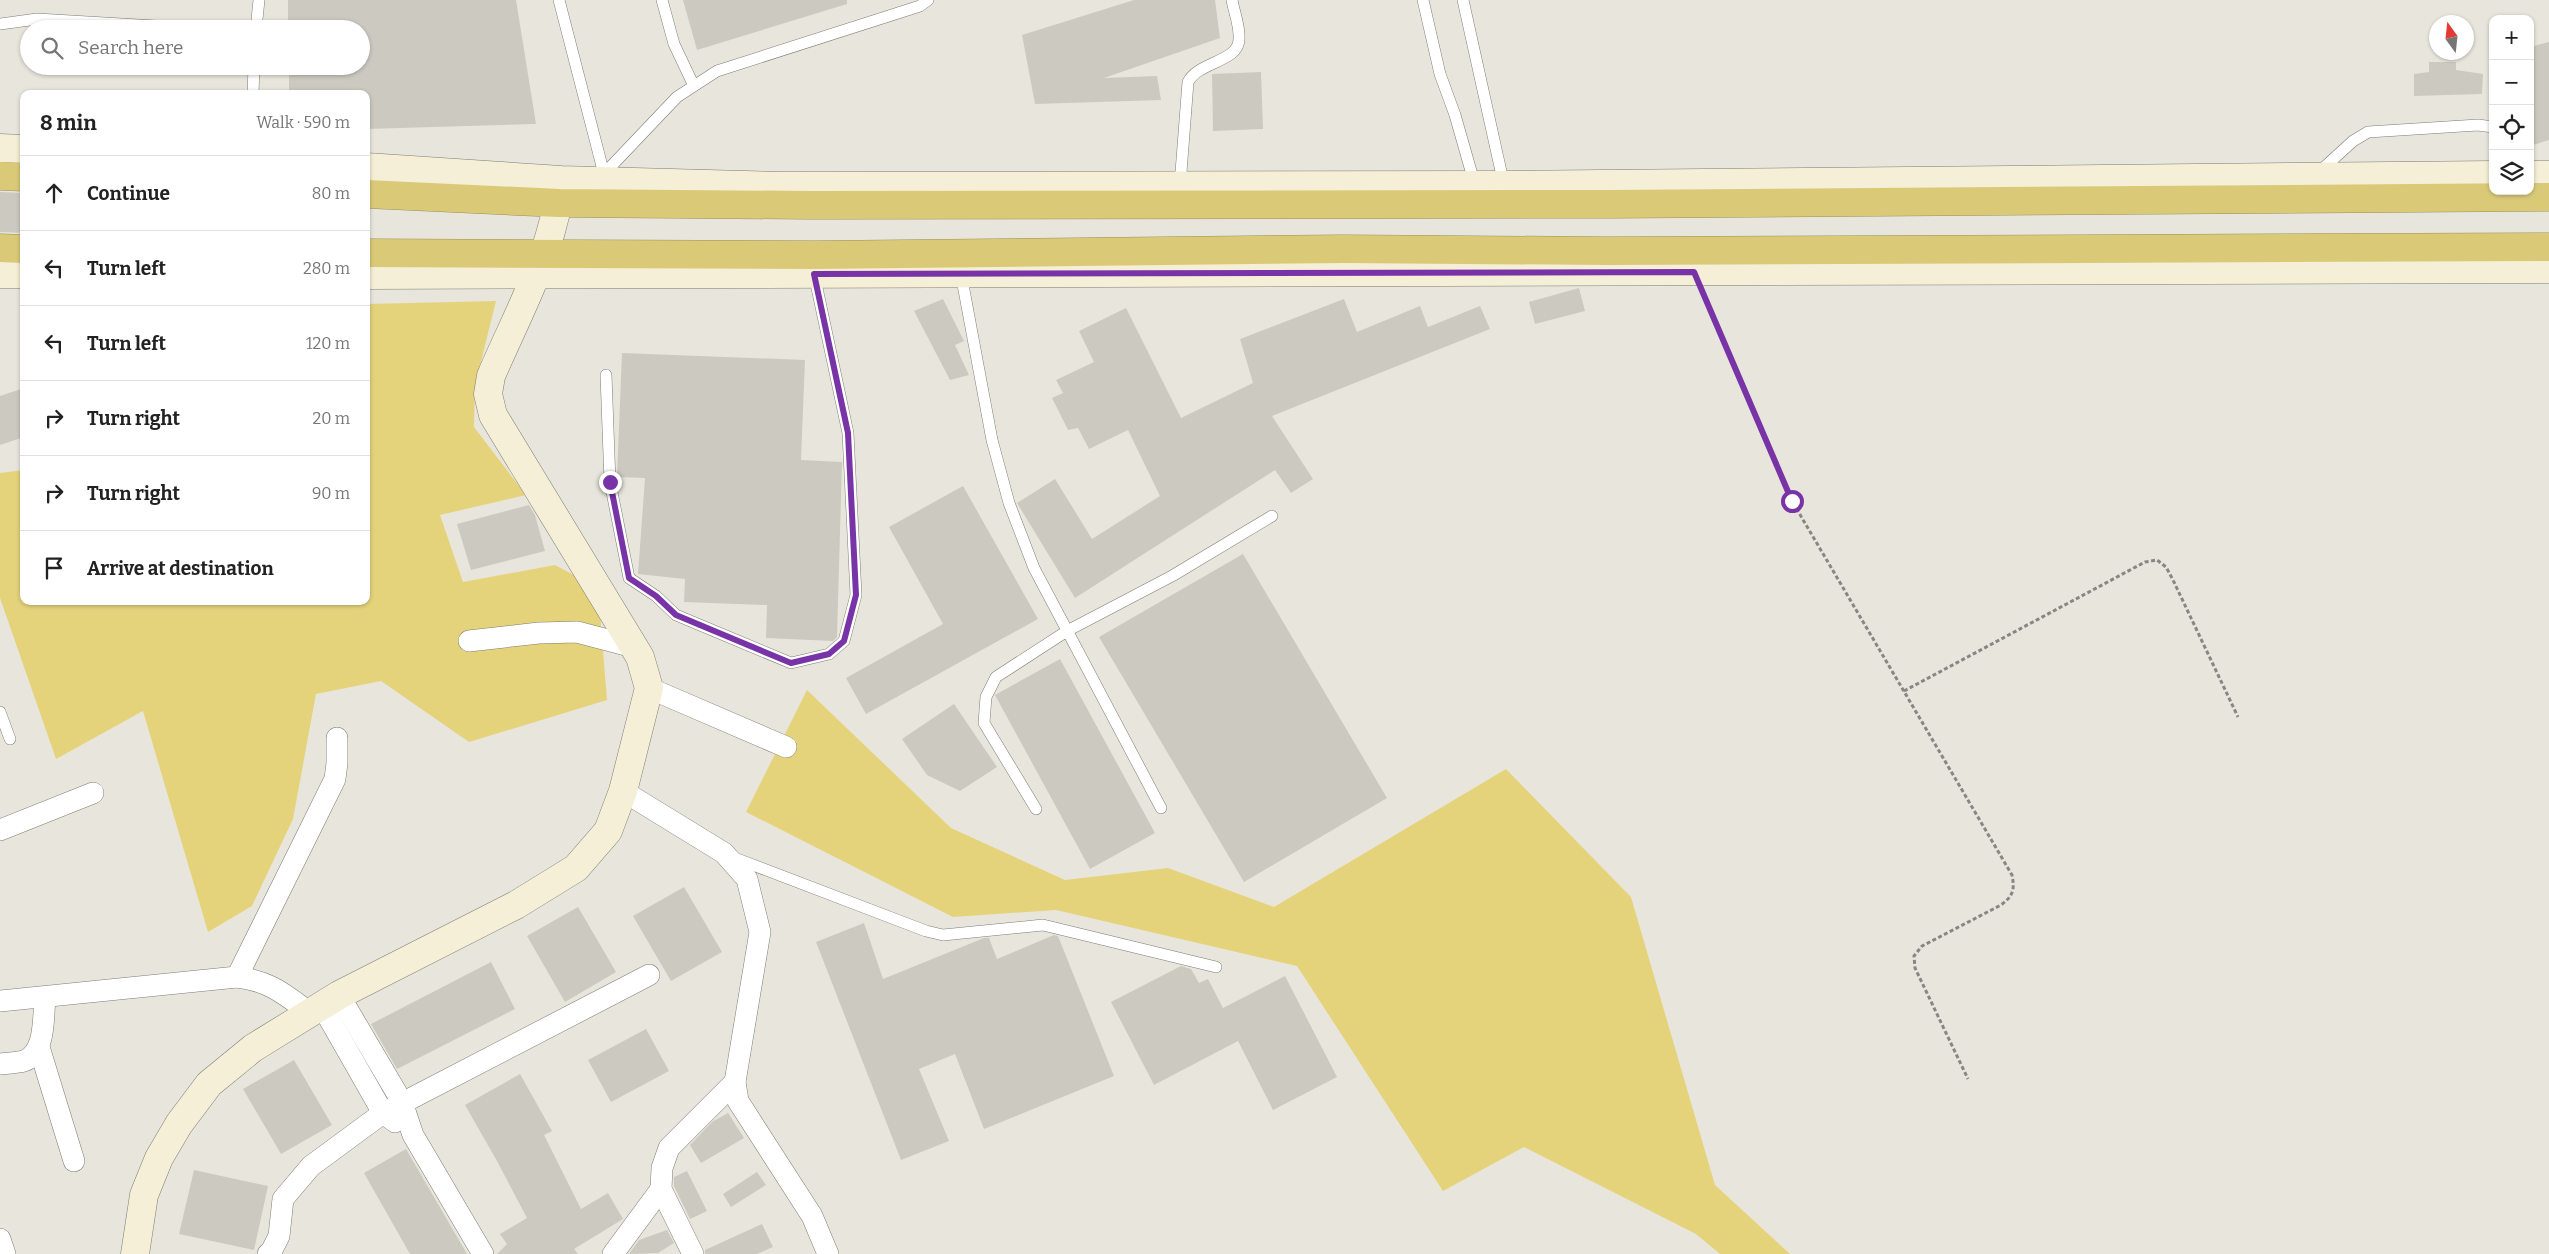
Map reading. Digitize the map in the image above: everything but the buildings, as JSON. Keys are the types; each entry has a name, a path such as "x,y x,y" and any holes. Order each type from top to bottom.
{"highway":[{"path":"0,176 20,177"},
{"path":"370,194 560,191 810,205 1618,204 2549,197"},
{"path":"370,254 540,265 1343,249 1607,251 2549,247"},
{"path":"0,248 20,249"}],"street":[{"path":"0,148 20,149"},
{"path":"370,167 560,191 601,177 783,186 1504,185 2489,175"},
{"path":"2534,175 2549,175"},
{"path":"134,1254 144,1195 159,1158 179,1124 209,1084 253,1048 324,1004 516,905 576,868 608,831 623,791 647,699 640,656 493,415 488,394 490,376 540,265 560,191"},
{"path":"370,275 540,265 814,274 2549,269"},
{"path":"0,274 20,274"},
{"path":"469,641 539,633 577,632 634,647"},
{"path":"647,699 786,747"},
{"path":"237,977 335,779 337,738"},
{"path":"623,791 724,853 747,879 760,932 735,1082 738,1101 812,1216 828,1254"},
{"path":"0,830 93,793"},
{"path":"268,1254 271,1252 279,1236 283,1199 311,1166 402,1102 649,976"},
{"path":"0,1000 237,977 256,979 324,1004 402,1102 413,1135 483,1254"},
{"path":"45,997 39,1046 74,1161"},
{"path":"324,1004 384,1113 413,1135"},
{"path":"0,1064 24,1061 33,1055 39,1046"},
{"path":"693,1254 661,1189 662,1168 669,1148 735,1082"},
{"path":"613,1254 661,1189"},
{"path":"0,1239 5,1254"}],"lane":[{"path":"257,20 259,0"},
{"path":"559,0 601,177"},
{"path":"662,0 674,44 693,84"},
{"path":"601,177 677,97 693,84 717,71 920,6 928,0"},
{"path":"1180,185 1188,82 1193,73 1231,55 1238,46 1240,39 1232,0"},
{"path":"1423,0 1440,74 1455,115 1475,185"},
{"path":"1463,0 1504,185"},
{"path":"30,20 54,20"},
{"path":"0,24 20,21"},
{"path":"253,90 254,75"},
{"path":"2315,176 2353,141 2368,132 2478,125 2489,126"},
{"path":"606,375 610,482 629,578 656,596 676,615 791,663 829,654 844,641 856,595 848,433 814,274"},
{"path":"961,274 992,440 1009,503 1034,568 1161,808"},
{"path":"1036,809 984,723 986,697 996,677 1067,631 1172,576 1272,516"},
{"path":"0,712 10,739"},
{"path":"724,853 926,931 943,935 1043,925 1216,967"}],"path":[{"path":"1694,272 1792,501 2012,875 2014,888 2011,897 2001,905 1922,946 1914,956 1915,968 1968,1079"},
{"path":"1904,691 2145,562 2156,560 2166,567 2173,580 2238,717"}],"shaded area":[{"path":"496,301 475,386 474,427 526,495 440,515 463,582 555,565 598,588 607,700 469,742 381,681 316,694 293,819 252,906 208,932 143,711 56,759 0,598 0,473 20,470 20,605 370,605 370,304"},
{"path":"807,690 951,828 1065,880 1168,868 1274,907 1506,769 1631,897 1715,1185 1790,1254 1720,1254 1696,1234 1524,1147 1443,1191 1297,966 1056,910 953,917 746,812"}],"route":[{"path":"610,482 629,578 656,596 676,615 791,663 829,654 844,641 850,624 856,595 848,433 814,274 1694,272 1792,501"}]}
